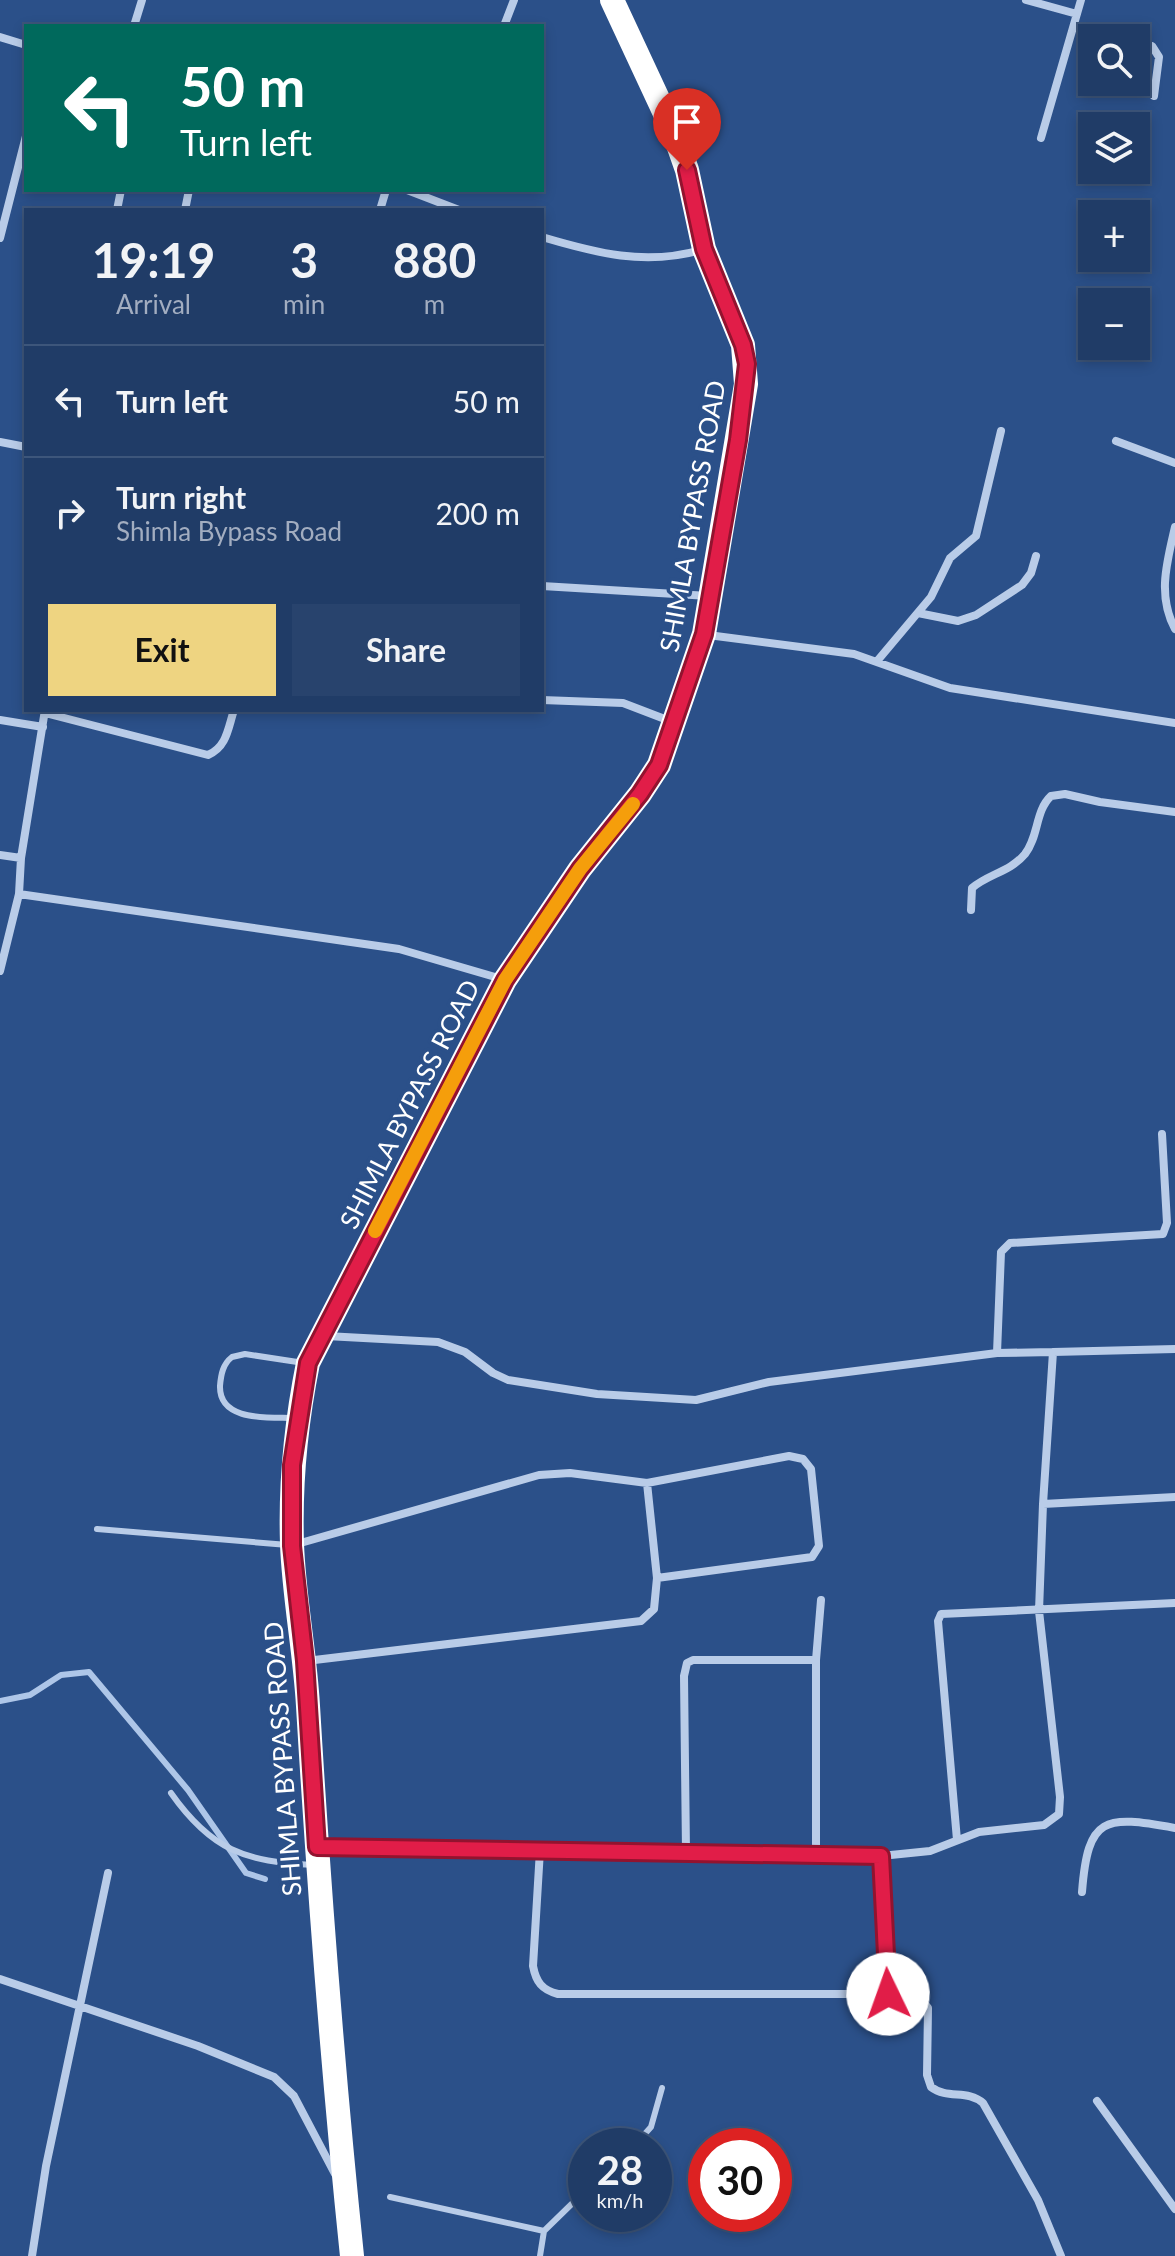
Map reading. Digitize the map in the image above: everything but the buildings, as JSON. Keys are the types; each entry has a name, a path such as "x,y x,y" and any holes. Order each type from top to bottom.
{"highway":[{"name":"SHIMLA BYPASS ROAD","path":"352,2256 317,1856 305,1661 292,1546 292,1465 308,1363 505,980 580,869 640,794 659,765 704,634 738,440 747,364 743,345 704,249 687,170 674,133 612,0"}],"street":[{"path":"135,24 142,0"},
{"path":"505,24 514,0"},
{"path":"1026,0 1077,14"},
{"path":"1041,138 1081,0"},
{"path":"0,37 24,44"},
{"path":"1150,45 1159,57 1154,96"},
{"path":"0,238 24,144"},
{"path":"412,192 454,208"},
{"path":"544,237 629,258 675,258 704,249"},
{"path":"878,660 931,597 950,558 976,536 1001,431"},
{"path":"1116,441 1175,463"},
{"path":"0,442 24,447"},
{"path":"1175,527 1163,589 1166,609 1175,629"},
{"path":"918,613 958,621 976,615 1022,585 1031,573 1036,556"},
{"path":"544,586 709,596"},
{"path":"704,634 854,654 950,688 1175,723"},
{"path":"544,700 623,703 675,723"},
{"path":"0,971 19,894 21,858 45,712"},
{"path":"49,712 208,755 224,741 233,712"},
{"path":"0,720 43,727"},
{"path":"971,910 972,888 1012,867 1025,853 1036,836 1043,806 1051,796 1065,794 1175,812"},
{"path":"0,855 21,858"},
{"path":"19,894 399,949 505,980"},
{"path":"997,1353 1001,1252 1010,1243 1163,1234 1167,1223 1162,1134"},
{"path":"320,1336 438,1342 465,1352 508,1380 597,1394 696,1400 769,1382 997,1353 1175,1349"},
{"path":"317,1856 540,1850 881,1856 930,1851 979,1832 1044,1825 1059,1814 1060,1797 1039,1611 1053,1352"},
{"path":"292,1546 539,1475 570,1473 647,1483 796,1456 811,1469 819,1546 812,1557 657,1578"},
{"path":"305,1661 641,1621 654,1609 657,1578 647,1483"},
{"path":"1043,1504 1175,1497"},
{"path":"816,1854 816,1660 821,1600"},
{"path":"957,1840 939,1617 945,1612 1039,1611 1175,1603"},
{"path":"686,1852 684,1676 687,1663 693,1660 816,1660"},
{"path":"1082,1892 1085,1854 1096,1833 1120,1822 1175,1828"},
{"path":"540,1850 533,1966 539,1984 547,1991 558,1994 888,1994 914,1997 924,2003 928,2008 927,2075 931,2087 946,2094 969,2093 983,2103 1038,2200 1061,2256"},
{"path":"881,1856 888,1994"},
{"path":"32,2256 46,2166 108,1873"},
{"path":"0,1979 198,2046 274,2077 294,2096 345,2193"},
{"path":"1097,2101 1175,2209"}],"lane":[{"path":"297,1418 249,1416 233,1411 224,1403 220,1392 222,1369 232,1357 245,1354 308,1363"},
{"path":"97,1529 292,1546"},
{"path":"171,1793 201,1831 246,1856 281,1864 317,1856"},
{"path":"650,2128 662,2088"},
{"path":"390,2197 544,2231"},
{"path":"540,2256 544,2231 568,2208"}],"waterway":[{"path":"0,1701 30,1695 61,1675 89,1672 188,1790 246,1873 265,1879"}],"slow traffic":[{"path":"375,1231 505,980 580,869 633,804"}],"route":[{"path":"687,170 704,249 743,345 747,364 738,440 704,634 659,765 640,794 580,869 505,980 308,1363 292,1465 292,1546 305,1661 317,1847 881,1856 888,1994"}]}
